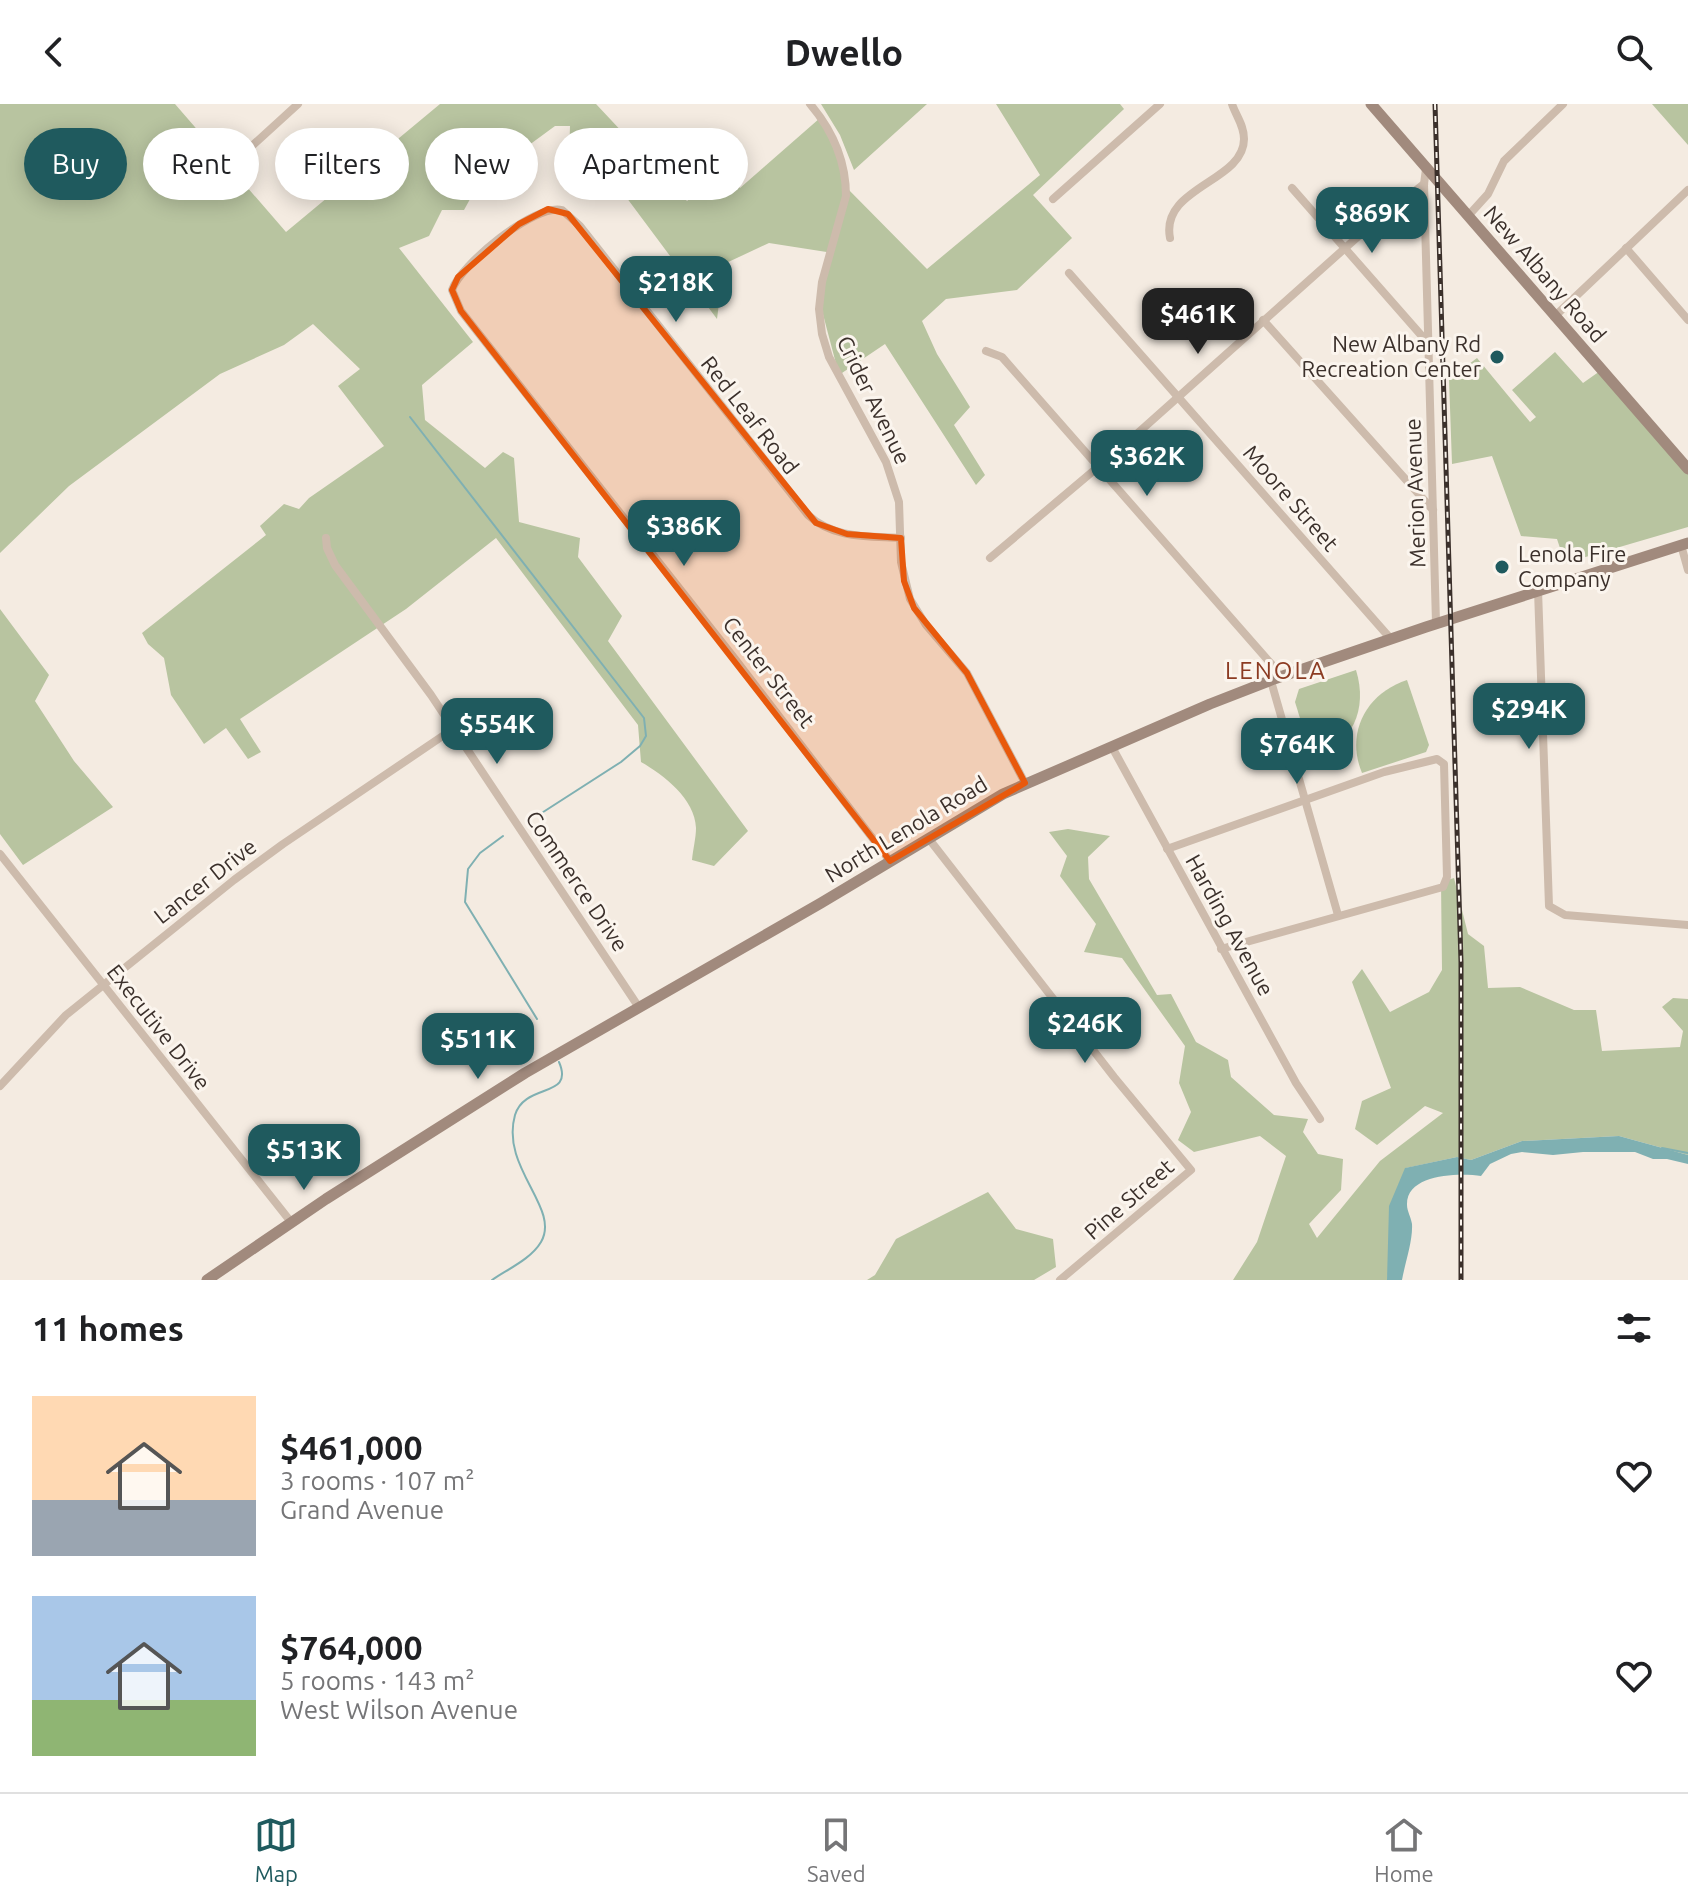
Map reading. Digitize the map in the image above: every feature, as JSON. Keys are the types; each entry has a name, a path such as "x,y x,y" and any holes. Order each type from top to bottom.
{"main road":[{"name":"New Albany Road","path":"1371,104 1688,469"},
{"name":"North Lenola Road","path":"207,1280 474,1104 1025,783 1276,679 1390,638 1685,544"}],"street":[{"path":"259,140 298,104"},
{"name":"Crider Avenue","path":"810,104 839,149 846,184 846,196 822,282 819,309 829,357 890,472 899,502 904,581 914,608 967,673 1025,783"},
{"path":"1053,199 1160,104"},
{"path":"1170,238 1169,228 1177,208 1191,193 1240,156 1244,135 1232,104"},
{"path":"1468,216 1488,194 1504,161 1563,104"},
{"name":"Merion Avenue","path":"1426,169 1436,623"},
{"path":"990,558 1344,249 1424,184"},
{"path":"1292,188 1428,343"},
{"path":"1554,317 1688,190"},
{"name":"Red Leaf Road","path":"458,277 530,218 548,209 568,214 808,515 826,529 836,532 901,538"},
{"path":"1626,248 1688,320"},
{"name":"Moore Street","path":"1069,273 1390,638"},
{"name":"Center Street","path":"458,277 452,290 461,311 696,608 890,861"},
{"path":"1263,320 1433,510"},
{"path":"986,351 1002,357 1274,667 1304,801 1338,915"},
{"name":"Commerce Drive","path":"326,538 335,565 395,644 638,1006"},
{"path":"1685,544 1688,570"},
{"path":"1538,590 1542,634 1549,906 1565,915 1688,925"},
{"name":"Lancer Drive","path":"0,1086 51,1030 103,985 266,856 453,729"},
{"name":"Harding Avenue","path":"1112,747 1306,1102 1320,1119"},
{"path":"1167,849 1384,772 1437,759 1444,764 1447,877 1443,887 1221,949"},
{"name":"Pine Street","path":"929,839 1114,1077 1191,1170 1060,1280"},
{"name":"Executive Drive","path":"0,854 291,1222"}],"highlighted area":[{"path":"548,209 568,214 816,523 847,534 901,538 904,581 914,608 967,673 1025,783 890,861 461,311 452,290 458,277 519,224"}],"green space":[{"path":"0,104 175,104 196,128 143,128 143,200 258,200 286,232 324,200 409,200 409,130 440,104 596,104 619,128 555,126 538,138 538,128 425,128 425,200 470,200 464,210 442,210 429,236 399,248 473,342 422,385 425,420 485,468 503,452 514,458 519,522 580,538 578,557 622,616 608,641 748,831 714,866 692,860 696,828 690,807 677,789 641,762 638,725 496,538 406,609 240,719 261,752 248,759 226,728 204,744 171,695 164,658 148,644 142,633 266,535 260,526 284,504 299,509 309,498 384,446 338,386 360,369 313,324 284,345 220,374 69,486 0,553"},
{"path":"821,104 927,104 854,170 840,135"},
{"path":"996,104 1120,104 1124,109 1033,195 1072,238 1017,290 946,299 922,321 937,354 970,407 954,425 985,475 976,485 885,344 839,375 820,303 833,253 769,243 724,264 717,319 628,200 748,200 748,181 820,118 844,172 844,185 927,269 1040,175"},
{"path":"1652,104 1688,104 1688,145"},
{"path":"1555,352 1583,383 1600,371 1688,472 1688,527 1565,563 1557,539 1521,536 1492,456 1452,464 1449,379 1477,358 1530,422 1536,417 1512,390"},
{"path":"0,609 49,675 35,701 74,761 113,807 23,865 0,834"},
{"path":"1356,670 1360,698 1354,724 1338,744 1312,757 1295,702 1299,689"},
{"path":"1407,680 1429,745 1426,752 1362,773 1356,743 1363,716 1381,694"},
{"path":"1068,829 1110,836 1088,857 1089,879 1157,995 1171,994 1196,1042 1228,1060 1231,1077 1274,1115 1308,1119 1303,1132 1318,1154 1343,1159 1341,1190 1309,1224 1317,1238 1380,1161 1443,1113 1425,1106 1377,1145 1355,1129 1362,1101 1391,1088 1352,982 1362,969 1390,1012 1429,992 1442,970 1441,882 1454,878 1468,934 1484,946 1488,988 1520,987 1574,1010 1596,1010 1602,1051 1680,1047 1683,1031 1662,1007 1673,998 1688,999 1688,1155 1619,1136 1522,1141 1471,1160 1457,1157 1406,1168 1387,1280 1233,1280 1257,1242 1286,1156 1260,1136 1194,1152 1178,1140 1191,1112 1179,1083 1185,1046 1122,958 1084,952 1096,924 1060,876 1067,856 1049,832"},
{"path":"988,1192 1016,1229 1053,1239 1056,1267 1034,1280 867,1280 875,1275 896,1239"}],"water":[{"path":"1619,1136 1688,1155 1688,1164 1653,1159 1635,1152 1553,1155 1522,1152 1490,1164 1481,1176 1449,1175 1425,1181 1409,1194 1407,1207 1412,1231 1402,1280 1387,1280 1389,1206 1405,1168 1457,1157 1471,1160 1522,1141"}],"waterway":[{"path":"410,417 644,718 646,736 640,746 621,762 537,816"},
{"path":"503,836 480,853 468,869 465,902 537,1019"},
{"path":"492,1280 531,1254 541,1242 545,1229 538,1201 522,1170 513,1134 515,1115 520,1105 560,1081 559,1062"},
{"path":"1662,1148 1688,1153"}],"railway":[{"path":"1435,104 1461,962 1461,1280"}],"place":[{"name":"New Albany Rd Recreation Center","path":"1497,357"},
{"name":"Lenola Fire Company","path":"1502,567"}],"district":[{"name":"LENOLA","path":"1276,671"}]}
